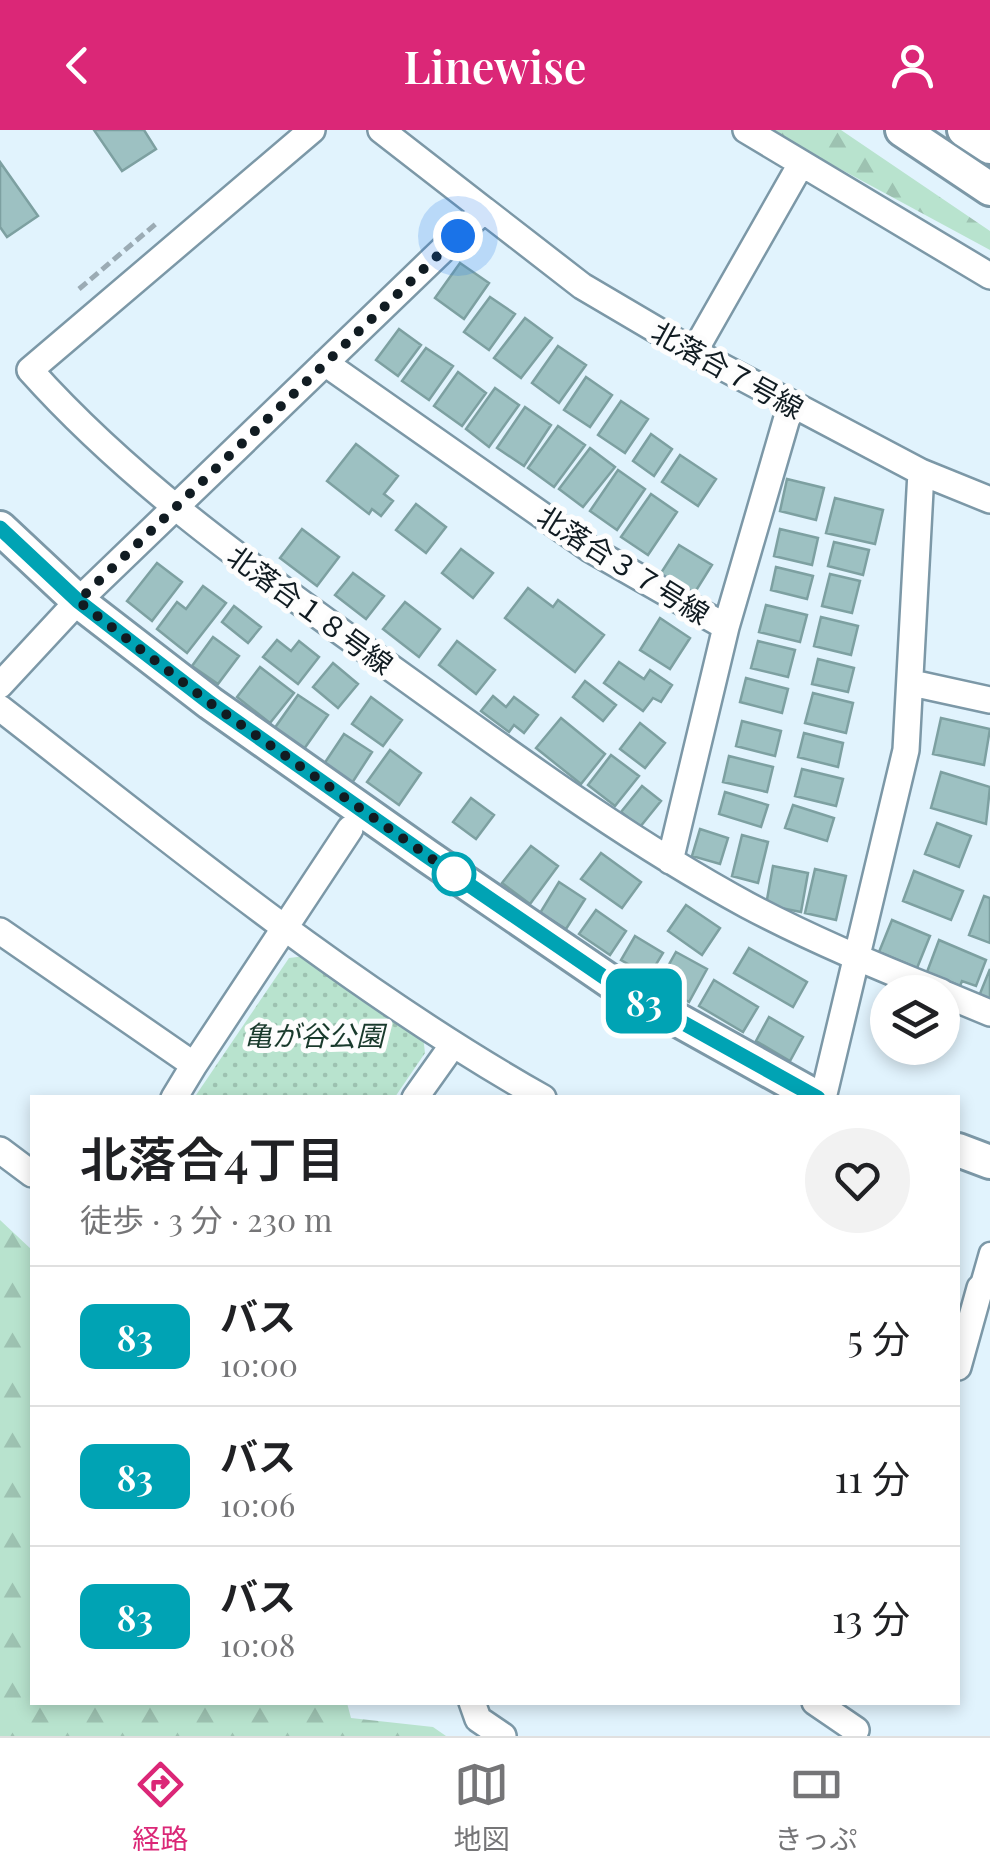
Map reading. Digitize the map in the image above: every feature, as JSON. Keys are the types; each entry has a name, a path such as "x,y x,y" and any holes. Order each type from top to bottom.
{"street":[{"name":"北落合１８号線","path":"312,130 30,370 176,507 391,668 670,861 855,958 897,975"},
{"path":"0,685 78,601 484,210 381,130"},
{"path":"746,130 990,276"},
{"path":"902,130 990,189"},
{"path":"964,130 990,147"},
{"path":"694,352 800,164"},
{"name":"北落合７号線","path":"484,210 582,286 694,352 921,472 990,500"},
{"name":"北落合３７号線","path":"326,363 590,549 726,627 670,861"},
{"path":"726,627 791,404"},
{"path":"822,1095 906,750 921,472"},
{"path":"0,528 78,601 210,703 617,986 816,1095"},
{"path":"912,683 990,700"},
{"path":"0,708 452,1046 538,1095"},
{"path":"176,1095 350,829"},
{"path":"0,931 194,1065"},
{"name":"北落合１８号線","path":"960,1000 990,1013"},
{"path":"417,1095 452,1046"},
{"path":"0,1150 30,1172"},
{"path":"960,1151 990,1162"},
{"path":"960,1358 976,1286 990,1253"},
{"path":"473,1705 478,1718 503,1736"},
{"path":"819,1705 860,1734 864,1705"}],"green space":[{"path":"768,130 841,130 990,231 990,250"},
{"name":"亀が谷公園","path":"313,955 423,1036 425,1053 396,1095 196,1095 289,958"},
{"path":"0,1220 30,1248 30,1705 348,1705 351,1718 433,1727 446,1736 0,1736"}],"building":[{"path":"94,130 144,130 156,149 122,171"},
{"path":"0,162 38,216 7,237 0,227"},
{"path":"460,263 489,283 464,319 435,298"},
{"path":"490,297 515,314 489,350 464,332"},
{"path":"525,318 552,338 521,378 494,358"},
{"path":"399,329 421,345 398,376 376,360"},
{"path":"558,346 586,365 559,403 532,383"},
{"path":"426,348 453,366 429,400 402,381"},
{"path":"458,372 486,393 462,426 434,406"},
{"path":"586,377 612,395 590,427 564,410"},
{"path":"495,388 519,405 489,447 466,429"},
{"path":"621,401 648,419 625,453 598,435"},
{"path":"525,407 551,425 524,466 497,448"},
{"path":"558,426 585,445 554,487 528,468"},
{"path":"651,434 672,449 654,476 633,461"},
{"path":"356,444 398,476 384,494 393,501 381,516 372,509 369,514 327,481"},
{"path":"590,448 615,467 583,507 559,489"},
{"path":"680,455 716,479 698,506 662,482"},
{"path":"618,470 645,489 617,530 590,511"},
{"path":"787,479 824,488 816,520 780,511"},
{"path":"651,494 677,512 648,555 621,537"},
{"path":"835,498 883,510 875,544 826,533"},
{"path":"416,504 446,527 426,553 396,530"},
{"path":"302,529 339,557 317,586 280,558"},
{"path":"780,529 818,538 812,565 774,556"},
{"path":"834,542 869,550 863,575 828,566"},
{"path":"679,545 712,565 692,597 659,576"},
{"path":"461,549 493,573 473,598 442,573"},
{"path":"157,563 182,582 152,621 127,601"},
{"path":"776,567 813,576 807,599 771,590"},
{"path":"353,573 384,596 366,619 335,595"},
{"path":"830,574 860,581 852,613 822,606"},
{"path":"203,586 226,603 187,653 157,629 177,602 186,609"},
{"path":"528,588 553,607 558,600 604,635 575,672 505,618"},
{"path":"405,602 440,629 419,657 383,629"},
{"path":"766,605 807,615 800,642 759,632"},
{"path":"234,606 261,627 248,643 222,622"},
{"path":"821,617 858,626 851,655 814,646"},
{"path":"660,618 690,638 670,669 640,650"},
{"path":"213,637 239,656 218,684 192,666"},
{"path":"277,640 291,651 299,641 319,657 298,684 263,657"},
{"path":"457,641 495,670 476,694 439,665"},
{"path":"758,641 795,650 788,677 751,668"},
{"path":"818,659 854,668 848,692 812,684"},
{"path":"619,662 644,679 650,670 672,685 661,702 653,698 643,711 604,683"},
{"path":"333,663 358,684 338,708 313,687"},
{"path":"260,667 294,693 270,723 237,697"},
{"path":"746,678 788,689 782,713 740,702"},
{"path":"585,681 616,705 603,721 573,697"},
{"path":"813,693 853,703 846,733 805,723"},
{"path":"298,695 328,715 304,749 274,729"},
{"path":"493,696 506,707 514,697 538,715 524,733 514,725 509,732 481,711"},
{"path":"371,697 402,720 383,746 352,724"},
{"path":"561,718 605,754 581,784 536,748"},
{"path":"941,718 990,729 984,765 933,754"},
{"path":"742,721 781,731 775,756 736,746"},
{"path":"640,723 665,743 645,768 620,749"},
{"path":"804,733 843,743 838,767 798,757"},
{"path":"344,734 372,752 352,783 324,764"},
{"path":"390,750 421,773 399,805 367,782"},
{"path":"611,755 639,776 615,806 588,785"},
{"path":"729,756 773,767 767,792 723,782"},
{"path":"802,769 843,779 836,806 795,796"},
{"path":"941,772 990,787 986,824 931,808"},
{"path":"642,786 661,801 640,827 621,812"},
{"path":"725,792 768,805 761,827 719,814"},
{"path":"471,798 494,815 476,839 453,822"},
{"path":"793,805 834,818 827,841 785,828"},
{"path":"937,823 971,836 959,867 925,854"},
{"path":"700,829 728,838 720,864 692,856"},
{"path":"742,835 768,842 758,883 732,876"},
{"path":"531,846 558,866 530,904 502,883"},
{"path":"601,853 641,882 622,908 581,879"},
{"path":"773,866 808,873 801,912 766,905"},
{"path":"815,869 846,876 836,920 805,913"},
{"path":"914,871 963,891 951,920 903,901"},
{"path":"559,882 585,899 566,929 540,913"},
{"path":"984,896 990,898 990,943 969,935"},
{"path":"686,905 720,928 702,955 668,931"},
{"path":"596,910 626,931 610,955 579,934"},
{"path":"892,920 930,936 917,968 879,952"},
{"path":"635,936 663,953 649,976 621,960"},
{"path":"939,940 986,960 976,986 962,981 960,986 960,975 927,972"},
{"path":"749,948 807,982 793,1007 734,973"},
{"path":"676,952 707,969 689,1002 658,984"},
{"path":"990,969 990,1001 979,996"},
{"path":"714,980 758,1007 743,1032 699,1006"},
{"path":"769,1017 803,1037 790,1061 756,1041"}],"bus line":[{"name":"83","path":"0,528 78,601 210,703 427,856 617,986 813,1095"}],"route":[{"path":"454,874 458,877 210,703 78,601 458,236"}]}
